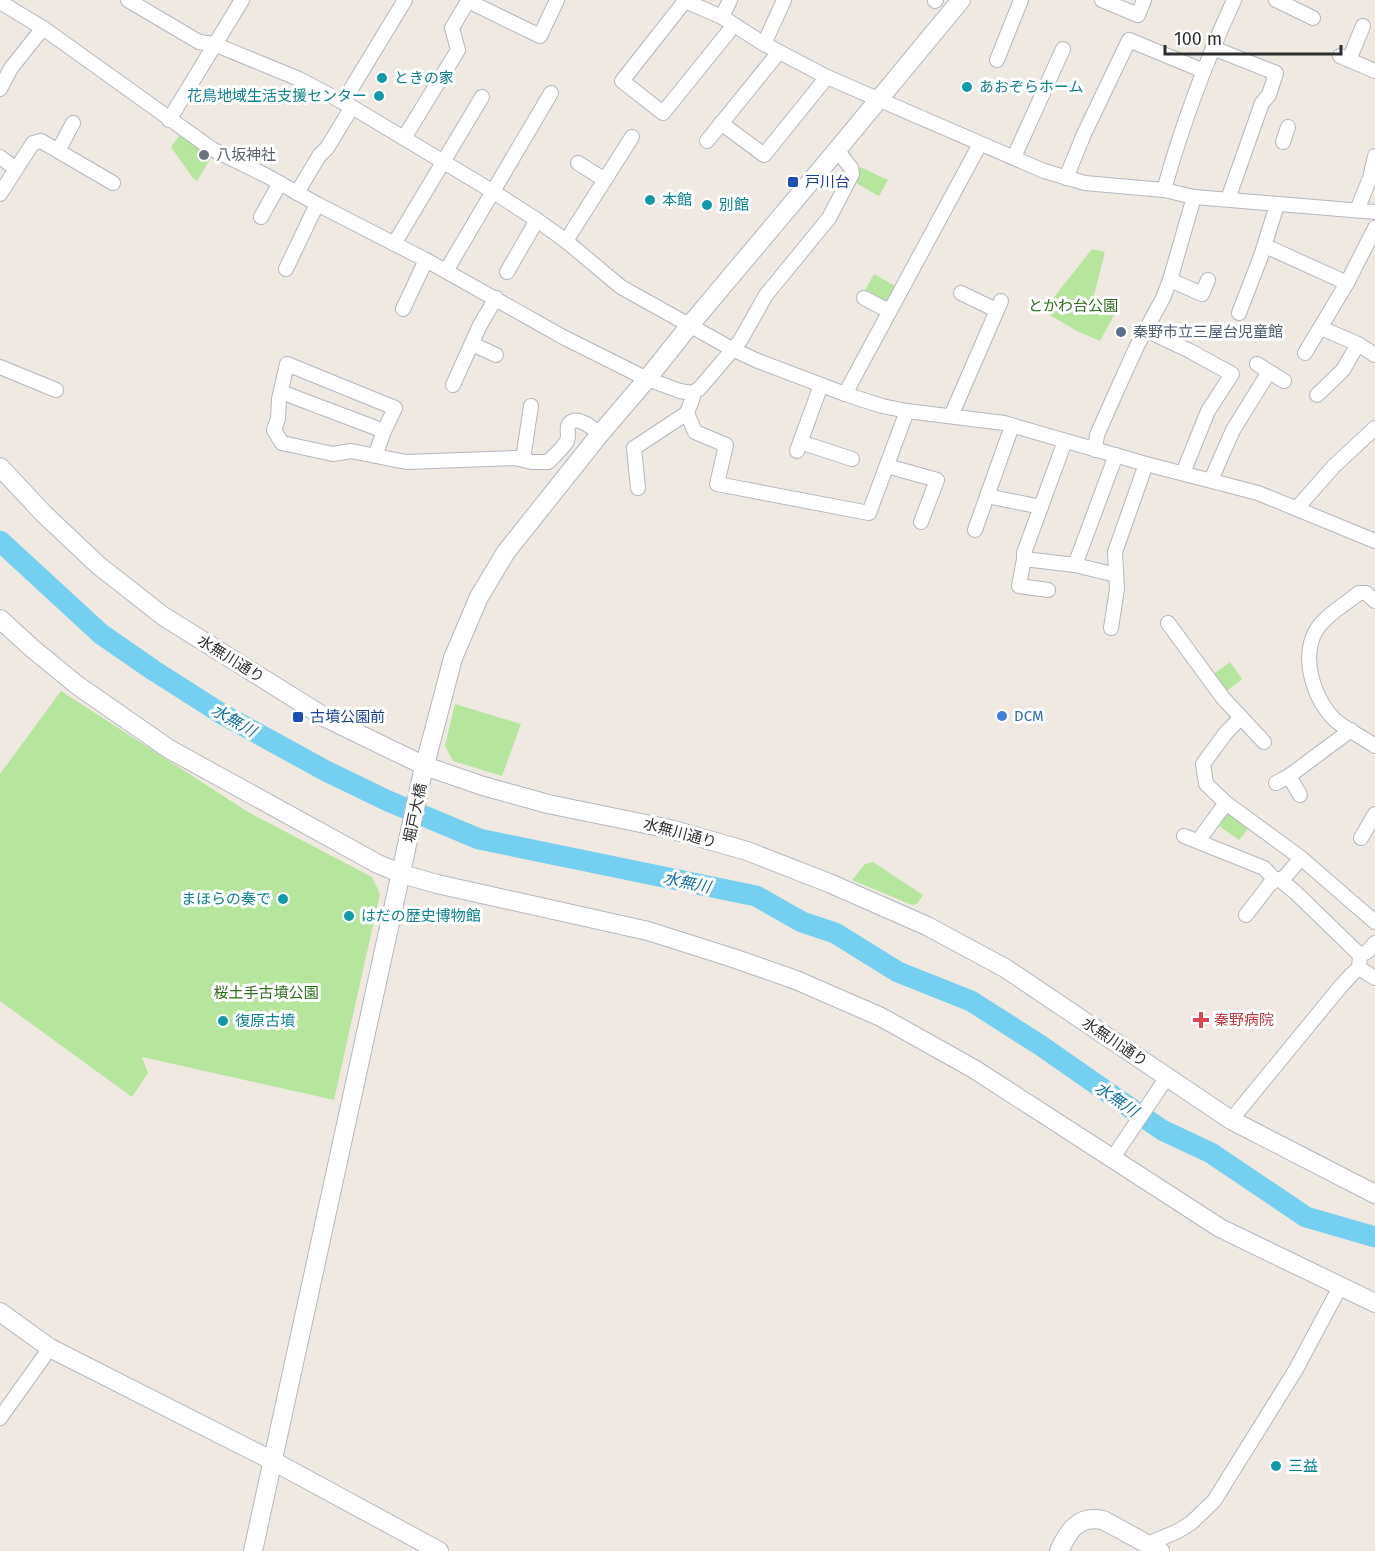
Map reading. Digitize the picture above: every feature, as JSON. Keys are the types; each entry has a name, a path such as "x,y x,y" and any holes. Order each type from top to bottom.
{"street":[{"path":"128,0 199,42 214,44 299,79 347,105 443,161 537,220 621,286 732,349 758,361 882,406 1004,423 1095,450 1258,493 1375,541"},
{"path":"169,120 242,0"},
{"path":"297,193 319,156 327,148 347,105 405,0"},
{"path":"404,138 458,50 452,28 468,0 540,36 557,0"},
{"path":"730,0 728,21 663,113 622,81 684,0 728,21 764,44 827,76 980,144 1066,178 1085,183 1164,190 1194,197 1375,212"},
{"path":"764,44 784,0"},
{"name":"堀戸大橋","path":"253,1551 424,771 453,658 479,597 506,552 600,434 961,0"},
{"path":"997,60 1021,0"},
{"path":"1102,0 1138,15 1144,0"},
{"path":"1164,190 1204,71 1234,0"},
{"path":"1276,0 1306,10"},
{"path":"0,2 43,28 212,149 426,260 563,337 647,379 680,391 692,393 699,388 740,341 766,295 829,218 852,174 851,168 837,150"},
{"path":"1364,26 1345,58 1375,71"},
{"path":"0,89 11,68 43,28"},
{"path":"1066,178 1084,134 1129,40 1204,71"},
{"path":"1213,48 1276,73 1269,95 1262,103 1228,199"},
{"path":"1014,157 1063,49"},
{"path":"706,141 779,52"},
{"path":"721,123 764,155 827,76"},
{"path":"446,271 551,93"},
{"path":"394,244 482,97"},
{"path":"58,151 73,123"},
{"path":"1283,142 1288,127"},
{"path":"566,241 632,137"},
{"path":"0,194 33,143 41,141 58,151 102,169 113,183"},
{"path":"844,394 980,144"},
{"path":"1357,210 1370,178 1375,156"},
{"path":"0,157 15,169"},
{"path":"578,163 605,180"},
{"path":"261,217 280,183"},
{"path":"1095,450 1097,435 1137,346 1163,298 1194,197"},
{"path":"286,269 318,204"},
{"path":"1239,313 1261,256 1277,205"},
{"path":"507,272 537,220"},
{"path":"1305,353 1347,283 1375,228"},
{"path":"1272,249 1347,283"},
{"path":"403,309 426,260"},
{"path":"1170,280 1202,294 1208,280"},
{"path":"951,416 972,352 999,306 961,293"},
{"path":"453,385 480,325 496,298"},
{"path":"864,298 889,311"},
{"path":"1320,328 1358,344 1375,355"},
{"path":"1146,330 1232,374 1208,411 1183,473"},
{"path":"472,344 496,355"},
{"path":"1317,395 1343,370 1358,344"},
{"path":"375,456 395,408 287,364 274,430 282,443 333,454 351,452 406,462 515,458 532,462 548,462 567,440 568,427 571,422 576,420 600,434"},
{"path":"1257,364 1284,381"},
{"path":"0,367 56,390"},
{"path":"1211,480 1233,430 1269,372"},
{"path":"821,385 798,446 843,459"},
{"path":"281,392 384,431"},
{"path":"638,488 634,448 687,413 693,397 692,393"},
{"path":"524,459 531,406"},
{"path":"687,413 695,432 726,445 717,484 869,513 907,411"},
{"path":"975,530 1012,426"},
{"path":"1297,508 1334,466 1375,428"},
{"path":"1048,590 1013,585 1065,441"},
{"path":"1075,566 1116,455"},
{"path":"1111,628 1117,589 1115,552 1146,464"},
{"name":"水無川通り","path":"0,466 44,514 98,565 163,616 326,718 424,771 548,804 681,832 747,852 927,926 1005,968 1163,1083 1375,1194"},
{"path":"887,466 937,480 921,522"},
{"path":"987,496 1041,507"},
{"path":"1024,559 1075,566 1116,575"},
{"path":"1375,601 1366,593 1359,593 1327,618 1312,638 1308,657 1319,699 1326,710 1340,724 1375,746"},
{"path":"0,619 77,685 169,749 378,864 437,885 648,931 796,980 881,1017 1116,1153 1220,1228 1375,1303"},
{"path":"1168,623 1223,698 1264,742"},
{"path":"1241,717 1203,764 1206,784 1227,803 1301,858 1375,922"},
{"path":"1276,783 1351,730"},
{"path":"1289,776 1300,795"},
{"path":"1198,841 1227,803"},
{"path":"1361,838 1375,814"},
{"path":"1184,836 1264,868 1294,892 1375,978"},
{"path":"1246,915 1269,885 1284,878 1301,858"},
{"path":"1231,1120 1375,943"},
{"path":"1116,1153 1163,1083"},
{"path":"1059,1551 1073,1527 1088,1519 1102,1520 1154,1548 1178,1532 1214,1502 1295,1371 1340,1287"},
{"path":"0,1312 50,1348 273,1461 440,1551"},
{"path":"0,1418 50,1348"}],"green space":[{"path":"182,132 212,156 197,181 171,147"},
{"path":"860,167 888,180 879,196 854,182"},
{"name":"とかわ台公園","path":"1092,249 1105,252 1093,299 1119,306 1100,341 1077,331 1043,311"},
{"path":"874,274 897,287 889,301 884,303 864,292"},
{"path":"1230,662 1242,679 1227,691 1222,685 1219,687 1211,676"},
{"name":"桜土手古墳公園","path":"61,691 248,812 372,877 380,894 334,1100 142,1057 148,1073 132,1097 0,1001 0,774"},
{"path":"455,704 521,724 502,776 453,761 445,746"},
{"path":"1225,811 1251,825 1239,840 1216,824"},
{"path":"873,862 923,895 917,904 912,905 852,880 865,864"}],"waterway":[{"name":"水無川","path":"0,541 101,634 222,714 326,771 388,801 479,839 756,896 802,922 835,933 898,972 971,1001 1040,1045 1162,1130 1211,1153 1306,1217 1375,1237"}],"place":[{"name":"ときの家","path":"382,78"},
{"name":"あおぞらホーム","path":"967,87"},
{"name":"花鳥地域生活支援センター","path":"379,96"},
{"name":"八坂神社","path":"204,155"},
{"name":"戸川台","path":"793,182"},
{"name":"本館","path":"650,200"},
{"name":"別館","path":"707,205"},
{"name":"秦野市立三屋台児童館","path":"1121,332"},
{"name":"DCM","path":"1002,716"},
{"name":"古墳公園前","path":"298,717"},
{"name":"まほらの奏で","path":"283,899"},
{"name":"はだの歴史博物館","path":"349,916"},
{"name":"秦野病院","path":"1201,1020"},
{"name":"復原古墳","path":"223,1021"},
{"name":"三益","path":"1276,1466"}]}
